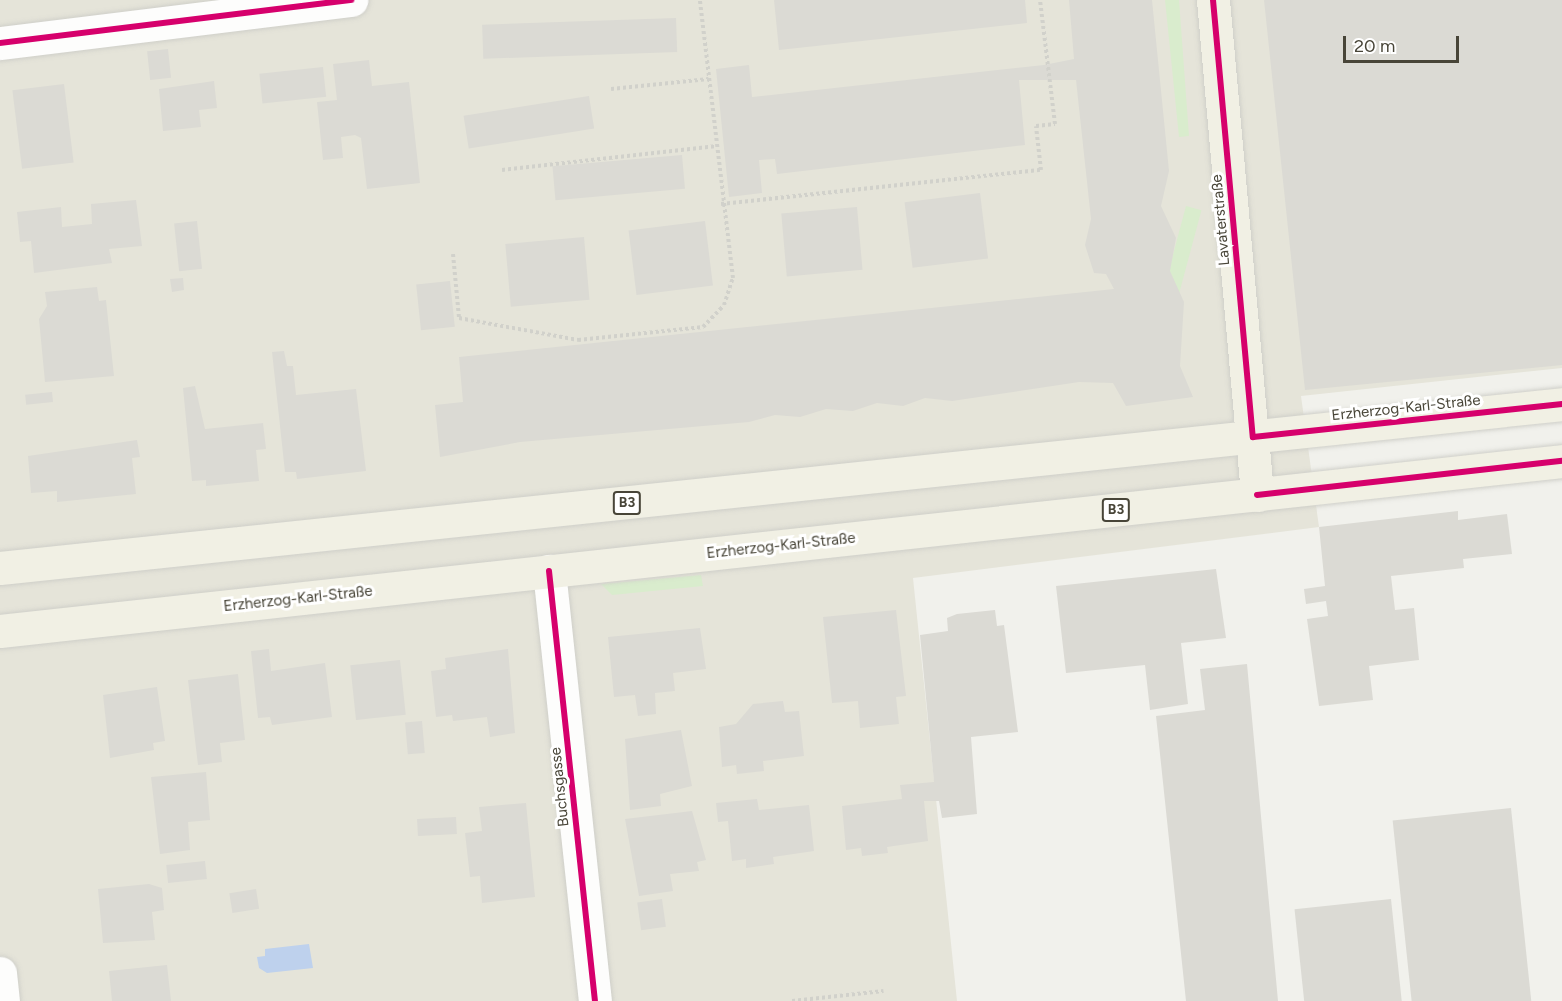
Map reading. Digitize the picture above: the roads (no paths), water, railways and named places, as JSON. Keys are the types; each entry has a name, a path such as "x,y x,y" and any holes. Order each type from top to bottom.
{"main road":[{"name":"Lavaterstraße","path":"1213,0 1257,495"},
{"name":"Erzherzog-Karl-Straße","path":"0,567 1562,404"},
{"name":"Erzherzog-Karl-Straße","path":"0,632 1562,461"}],"street":[{"path":"0,43 211,8 351,0"},
{"name":"Buchsgasse","path":"549,571 595,1001"},
{"path":"0,973 3,1001"}],"water":[{"path":"309,944 313,968 267,973 259,968 257,957 265,956 265,949"}]}
